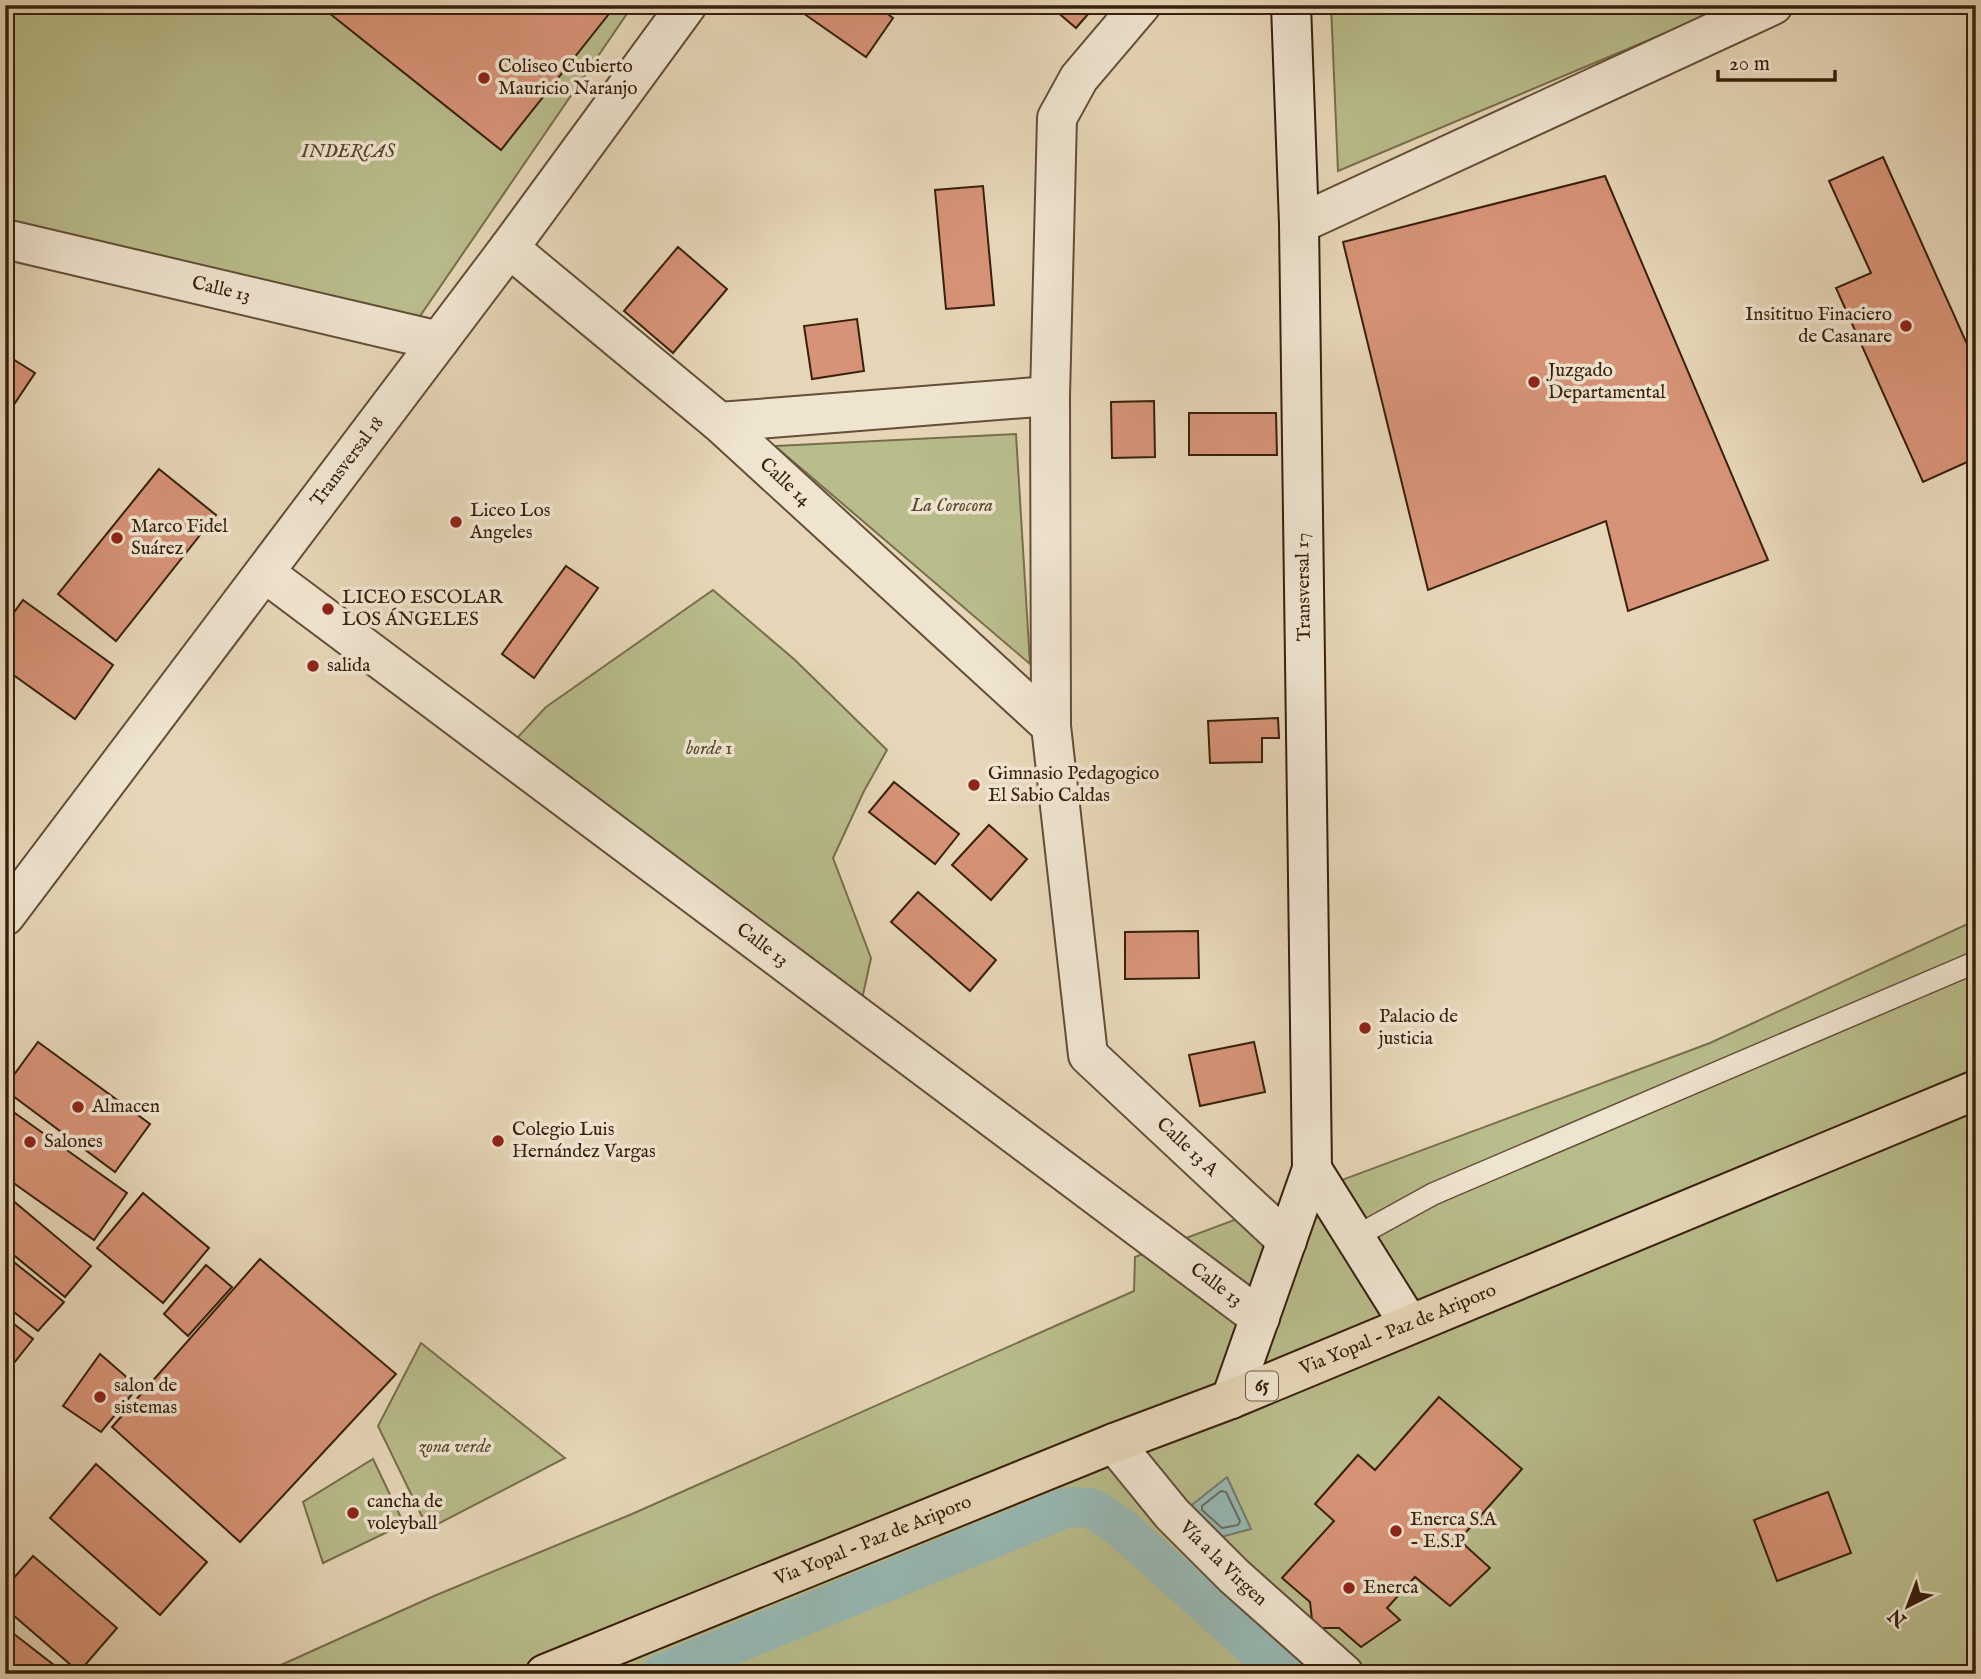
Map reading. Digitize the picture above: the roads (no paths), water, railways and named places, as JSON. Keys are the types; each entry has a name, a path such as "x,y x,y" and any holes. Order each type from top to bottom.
{"main road":[{"name":"Via Yopal - Paz de Ariporo","path":"545,1674 1114,1443 1231,1399 1976,1090"}],"street":[{"name":"Transversal 18","path":"5,916 509,248 687,5"},
{"path":"1051,726 1050,396 1057,118 1079,78 1141,5"},
{"name":"Transversal 17","path":"1291,5 1299,224 1312,1169"},
{"path":"1299,224 1773,5"},
{"name":"Calle 13","path":"5,239 439,341"},
{"name":"Calle 14","path":"509,248 719,422 1051,726"},
{"path":"719,422 1050,396"},
{"name":"Calle 13","path":"265,573 1260,1318"},
{"name":"Calle 13 A","path":"1051,726 1088,1055 1287,1241"},
{"path":"1312,1169 1409,1324"},
{"path":"1231,1399 1312,1169"},
{"name":"Vía a la Virgen","path":"1114,1443 1172,1514 1234,1576 1344,1674"}],"lane":[{"path":"1355,1237 1433,1194 1976,962"}],"water":[{"path":"1227,1477 1251,1529 1221,1537 1188,1508"}],"waterway":[{"path":"661,1674 1068,1507 1091,1508 1119,1526 1284,1674"}],"place":[{"name":"Coliseo Cubierto Mauricio Naranjo","path":"484,78"},
{"name":"Insitituo Finaciero de Casanare","path":"1906,326"},
{"name":"Juzgado Departamental","path":"1534,382"},
{"name":"Liceo Los Angeles","path":"456,522"},
{"name":"Marco Fidel Suárez","path":"117,538"},
{"name":"LICEO ESCOLAR LOS ÁNGELES","path":"328,609"},
{"name":"salida","path":"313,666"},
{"name":"Gimnasio Pedagogico El Sabio Caldas","path":"974,785"},
{"name":"Palacio de justicia","path":"1365,1028"},
{"name":"Almacen","path":"78,1107"},
{"name":"Colegio Luis Hernández Vargas","path":"498,1141"},
{"name":"Salones","path":"30,1142"},
{"name":"salon de sistemas","path":"100,1397"},
{"name":"cancha de voleyball","path":"353,1513"},
{"name":"Enerca S.A - E.S.P","path":"1396,1531"},
{"name":"Enerca","path":"1349,1588"}],"park label":[{"name":"INDERCAS","path":"348,152"},
{"name":"La Corocora","path":"952,506"},
{"name":"borde 1","path":"709,749"},
{"name":"zona verde","path":"455,1447"}]}
